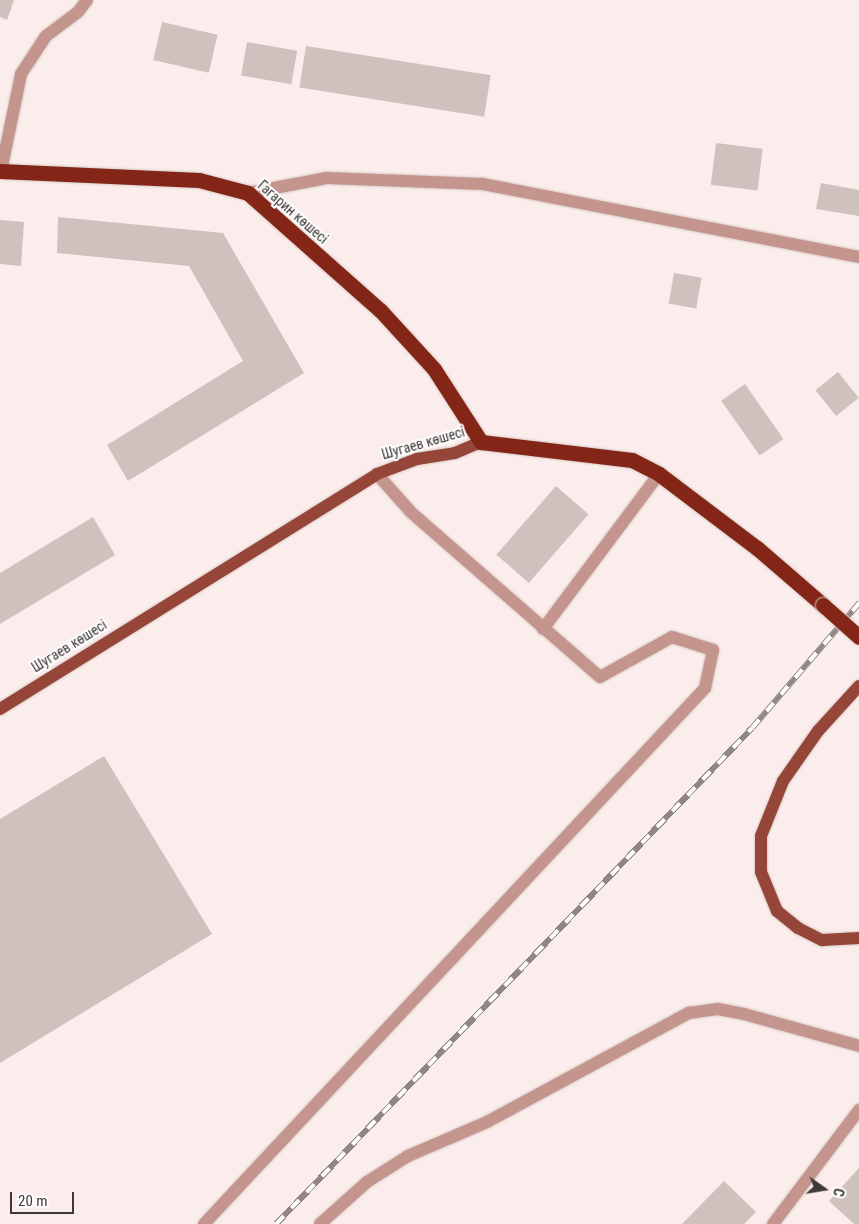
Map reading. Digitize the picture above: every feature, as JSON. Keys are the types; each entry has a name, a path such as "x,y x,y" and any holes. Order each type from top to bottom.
{"highway":[{"name":"Гагарин көшесі","path":"0,171 198,180 248,193 380,310 434,370 481,442"},
{"name":"Шугаев көшесі","path":"481,442 632,460 659,474 757,548 859,637"}],"main road":[{"name":"Шугаев көшесі","path":"0,709 377,474 417,459 455,453 481,442"},
{"path":"859,686 818,732 783,781 761,836 761,872 778,911 798,928 822,940 859,938"}],"street":[{"path":"0,171 21,74 46,36 78,12 87,0"},
{"path":"248,193 327,178 484,184 859,257"},
{"path":"204,1224 705,688 714,650 672,637 600,677 410,511 377,474"},
{"path":"543,629 659,474"},
{"path":"320,1224 367,1182 408,1156 487,1122 689,1013 718,1009 744,1014 859,1046"},
{"path":"773,1224 859,1110"}],"building":[{"path":"0,0 14,0 7,20 0,17"},
{"path":"162,22 218,35 209,73 153,60"},
{"path":"247,42 297,51 291,84 241,75"},
{"path":"306,46 491,75 484,117 299,87"},
{"path":"716,143 763,149 758,190 711,185"},
{"path":"821,183 859,190 859,216 816,209"},
{"path":"58,217 223,233 304,373 128,481 107,445 243,361 189,266 57,253"},
{"path":"0,220 24,222 21,266 0,264"},
{"path":"674,273 702,278 696,308 669,304"},
{"path":"838,372 859,398 836,416 815,390"},
{"path":"745,384 783,439 760,456 721,401"},
{"path":"556,486 588,514 529,583 496,555"},
{"path":"93,517 115,555 0,624 0,573"},
{"path":"104,756 212,934 0,1063 0,819"},
{"path":"859,1168 859,1224 854,1224 829,1201"},
{"path":"724,1181 756,1212 744,1224 682,1224"}],"railway":[{"path":"276,1224 752,728 859,603"}]}
